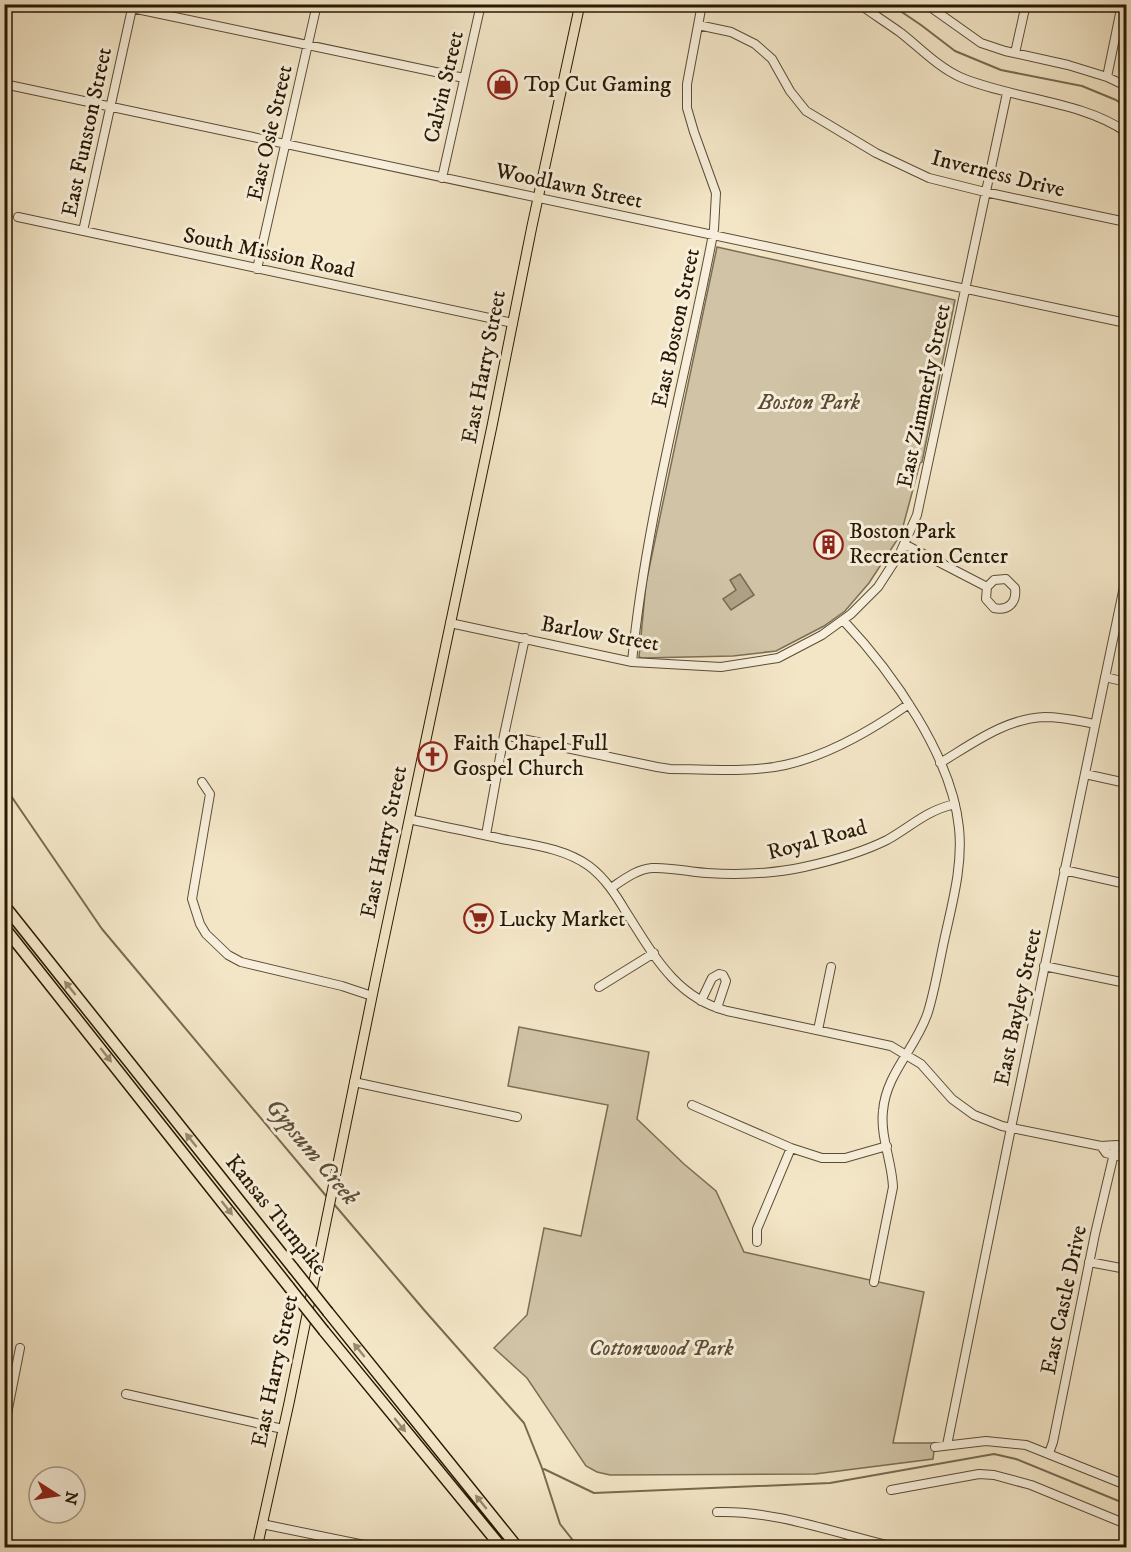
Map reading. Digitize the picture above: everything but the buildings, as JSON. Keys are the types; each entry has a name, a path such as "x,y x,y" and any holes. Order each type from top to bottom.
{"highway":[{"name":"Kansas Turnpike","path":"4,905 518,1548"},
{"name":"Kansas Turnpike","path":"4,927 324,1331 502,1548"}],"main road":[{"name":"East Harry Street","path":"257,1548 580,4"}],"street":[{"name":"East Osie Street","path":"257,269 317,4"},
{"name":"Calvin Street","path":"442,178 481,4"},
{"name":"East Boston Street","path":"632,662 636,614 647,553 713,236 716,194 693,132 687,108 687,84 702,4"},
{"path":"859,4 958,76 1007,93 1079,110 1116,124 1126,132"},
{"path":"926,4 981,43 1068,65 1107,77 1126,86"},
{"path":"1015,53 1026,4"},
{"path":"1107,77 1122,4"},
{"path":"133,6 308,46 465,78"},
{"name":"East Funston Street","path":"83,231 133,6"},
{"name":"Inverness Drive","path":"698,25 731,32 755,44 772,59 797,102 806,111 876,153 929,178 1126,222"},
{"name":"Woodlawn Street","path":"4,84 1126,323"},
{"name":"East Zimmerly Street","path":"843,620 878,587 904,544 919,507 1007,93"},
{"name":"South Mission Road","path":"18,217 513,323"},
{"path":"904,544 987,586"},
{"path":"1006,579 1016,588 1015,600 1004,609 994,608 986,599 987,586 994,580 1006,579"},
{"name":"East Bayley Street","path":"947,1444 1044,966 1126,580"},
{"path":"843,620 895,682 930,741 956,804 960,847 955,889 928,1014 887,1089 884,1102 883,1125 893,1187 874,1282"},
{"name":"Barlow Street","path":"450,623 632,662 721,667 778,658 822,635 843,620"},
{"path":"486,835 525,638"},
{"path":"1106,677 1126,682"},
{"path":"504,735 670,769 760,768 785,765 823,753 861,734 909,704"},
{"path":"939,763 986,736 1016,722 1031,718 1056,717 1095,724"},
{"path":"1085,774 1126,783"},
{"path":"202,782 210,794 192,899 200,924 206,934 228,955 240,962 342,986 372,996"},
{"name":"Royal Road","path":"611,888 634,873 651,868 744,874 770,873 803,867 872,846 898,833 931,811 956,804"},
{"path":"409,819 552,849 572,856 591,868 611,888 675,982 701,1001 717,1008 881,1043 906,1054 926,1069 959,1106 983,1119 1011,1128 1101,1146 1116,1144 1126,1146"},
{"path":"1064,870 1126,884"},
{"path":"599,987 654,953"},
{"path":"1044,966 1126,983"},
{"path":"818,1029 831,967"},
{"path":"701,1001 712,978 719,974 726,978 726,981 717,1008"},
{"path":"354,1082 517,1117"},
{"path":"692,1105 791,1148 822,1158 852,1156 887,1146"},
{"name":"East Castle Drive","path":"1049,1453 1116,1144"},
{"path":"1101,1146 1106,1153 1126,1158"},
{"path":"757,1242 757,1229 791,1148"},
{"path":"1089,1262 1126,1269"},
{"path":"4,1429 20,1348"},
{"path":"126,1394 283,1430"},
{"path":"935,1447 947,1444 1000,1441 1026,1445 1126,1485"},
{"path":"891,1490 979,1474 994,1475 1031,1485 1126,1524"},
{"path":"717,1512 811,1524 874,1545 898,1548"},
{"path":"262,1524 380,1548"}],"green space":[{"name":"Boston Park","path":"717,247 955,300 922,462 901,534 869,583 845,611 824,626 776,651 733,656 642,658 639,657 646,583"},
{"name":"Cottonwood Park","path":"519,1027 649,1052 637,1119 716,1191 744,1252 924,1292 893,1443 935,1443 933,1459 815,1474 610,1475 586,1466 527,1378 494,1348 527,1315 544,1228 581,1236 608,1105 508,1086"}],"shaded area":[{"path":"740,574 754,595 731,610 723,599 736,590 730,580"}],"waterway":[{"path":"890,4 955,51 1001,70 1082,86 1116,100 1126,107"},
{"name":"Gypsum Creek","path":"4,783 102,929 327,1197"},
{"name":"Gypsum Creek","path":"333,1203 524,1423 542,1468 560,1524 579,1548"},
{"path":"544,1469 594,1493 830,1483 994,1454 1016,1459 1126,1504"}],"place":[{"name":"Top Cut Gaming","path":"503,84"},
{"name":"Boston Park Recreation Center","path":"828,544"},
{"name":"Faith Chapel Full Gospel Church","path":"432,756"},
{"name":"Lucky Market","path":"478,919"}]}
